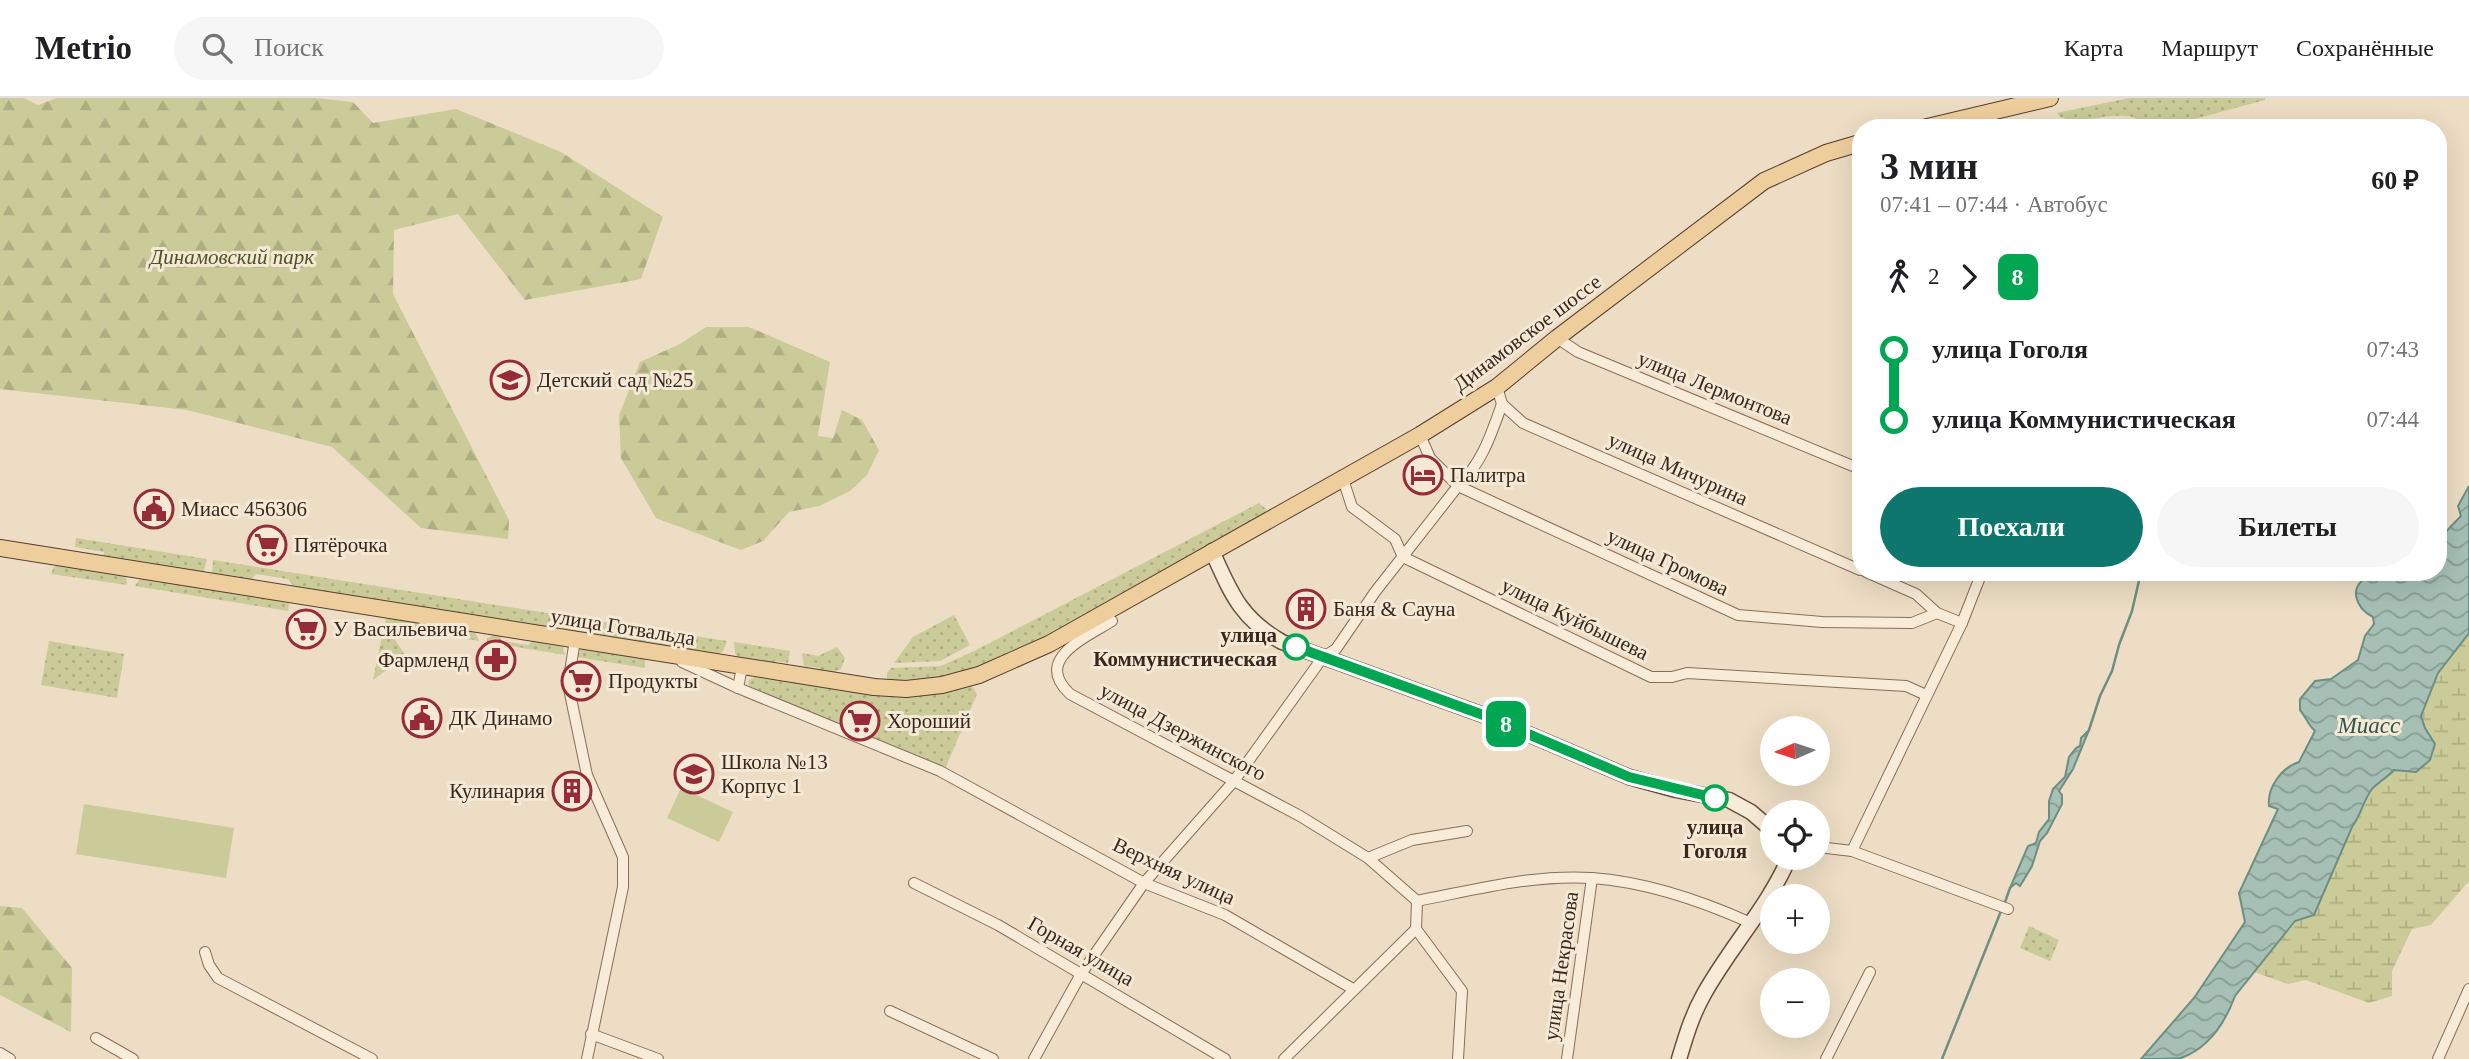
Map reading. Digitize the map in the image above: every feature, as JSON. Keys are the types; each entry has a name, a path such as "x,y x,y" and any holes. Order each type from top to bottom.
{"main road":[{"path":"1961,119 2050,98"},
{"name":"Динамовское шоссе","path":"1212,551 1342,476 1420,435 1497,387 1557,338 1764,181 1826,153 1852,145"},
{"name":"улица Готвальда","path":"0,548 742,667 874,687 905,689 942,685 979,675 1049,645 1212,551"}],"street":[{"name":"улица Лермонтова","path":"1557,338 1578,352 1852,466"},
{"path":"1035,1059 1082,974 1144,883 1234,781 1323,657 1336,649 1375,592 1458,486 1471,474 1483,456 1502,404 1497,387"},
{"name":"улица Мичурина","path":"1502,404 1523,423 1852,567"},
{"name":"улица Громова","path":"1420,435 1430,458 1458,486 1738,615 1822,622 1912,623 1937,613"},
{"name":"улица Куйбышева","path":"1342,476 1352,507 1395,539 1403,557 1651,677 1672,677 1687,673 1906,686 1926,695"},
{"path":"1212,551 1247,617 1260,629 1282,642 1486,716 1629,777 1728,800 1751,811 1760,819"},
{"path":"1886,581 1916,594 1937,613 1962,623"},
{"path":"1852,851 1962,623 1978,581"},
{"name":"улица Дзержинского","path":"1112,621 1070,648 1060,658 1056,671 1060,684 1070,694 1300,816 1368,858 1417,901"},
{"path":"575,640 568,684 587,775 623,857 623,887 587,1059"},
{"name":"Верхняя улица","path":"667,655 738,688 940,771 1144,883 1225,915 1353,989"},
{"path":"738,688 742,667"},
{"path":"1368,858 1412,840 1467,831"},
{"path":"1830,848 1852,851 2008,909"},
{"path":"1679,1059 1689,1026 1704,993 1773,890 1783,870"},
{"path":"1458,1059 1462,991 1416,929 1417,901 1524,880 1592,878 1677,895 1711,905 1751,923"},
{"name":"улица Некрасова","path":"1567,1059 1592,878"},
{"name":"Горная улица","path":"914,883 998,925 1225,1059"},
{"path":"1284,1059 1416,929"},
{"path":"205,952 209,965 218,978 372,1059"},
{"path":"1826,1059 1870,972"},
{"path":"2438,1059 2469,989"},
{"path":"890,1012 993,1059"},
{"path":"592,1034 658,1059"},
{"path":"96,1038 133,1059"},
{"path":"0,1053 10,1059"}],"green space":[{"name":"Динамовский парк","path":"0,98 24,98 38,105 57,98 314,98 353,102 373,123 456,109 561,152 663,217 641,279 525,300 458,214 394,230 393,294 509,520 508,539 421,528 332,447 187,410 0,389"},
{"path":"2129,98 2265,98 2194,119 2111,116 2068,119 2057,113"},
{"path":"706,327 749,327 830,362 818,436 833,438 842,410 862,420 879,450 867,475 850,491 819,506 789,512 763,541 741,550 656,518 621,458 619,415 640,362 680,344"},
{"path":"1259,503 1266,509 1266,515 1069,625 982,665 942,678 892,682 887,679 891,668 941,666 976,650"},
{"path":"76,538 207,559 203,574 103,558 104,552 75,547"},
{"path":"213,560 553,614 549,624 543,628 295,589 288,579 256,574 250,581 212,575"},
{"path":"58,565 126,576 127,585 51,574"},
{"path":"141,577 289,601 288,611 135,586"},
{"path":"560,615 727,641 723,651 717,656 565,632 560,626"},
{"path":"954,615 970,645 940,661 894,663 913,637"},
{"path":"390,617 469,630 475,632 479,641 384,626 386,619"},
{"path":"2469,633 2469,881 2431,925 2412,929 2392,971 2392,996 2369,1003 2306,980 2288,984 2254,972 2295,921 2358,819 2373,787 2383,782 2394,770 2416,772 2435,744 2421,716 2438,673"},
{"path":"501,635 501,641 528,645 534,640 562,645 565,655 487,642 487,638"},
{"path":"382,636 393,637 406,656 373,680"},
{"path":"49,641 124,654 117,698 41,685"},
{"path":"734,642 790,651 788,663 776,661 770,664 739,659 735,653"},
{"path":"837,647 845,658 841,669 830,674 822,673 819,668 804,666 802,653 818,656"},
{"path":"582,649 645,659 645,668 576,657"},
{"path":"755,677 873,694 944,691 972,686 977,694 945,769 752,689 748,685 749,680"},
{"path":"681,788 733,812 719,842 667,818"},
{"path":"84,804 234,828 226,878 76,854"},
{"path":"0,906 22,908 72,968 71,1032 0,995"},
{"path":"2029,926 2059,940 2050,961 2020,948"}],"water":[{"name":"Миасс","path":"2469,486 2469,633 2438,673 2421,716 2435,744 2430,760 2416,772 2394,770 2372,789 2352,827 2314,915 2295,921 2235,996 2221,1025 2208,1041 2181,1058 2141,1059 2194,998 2245,922 2239,893 2278,809 2269,806 2270,792 2281,774 2299,762 2315,731 2300,710 2300,699 2315,681 2331,679 2358,660 2365,636 2374,624 2373,617 2358,603 2358,586 2363,581 2447,581 2447,531 2461,516 2458,506"},
{"path":"2089,730 2073,769 2059,791 2062,804 2040,841 2032,866 2020,886 2016,883 2010,888 2028,846 2036,843 2039,832 2049,819 2049,801 2053,789 2065,777 2069,757 2080,746 2081,738"}],"waterway":[{"path":"2089,730 2100,696 2112,671 2139,581"},
{"path":"2004,905 2010,888"},
{"path":"1942,1059 2001,911"}],"bus line":[{"name":"8","path":"1296,647 1486,716 1629,777 1715,798"}],"place":[{"name":"Детский сад №25","path":"510,380"},
{"name":"Палитра","path":"1423,475"},
{"name":"Миасс 456306","path":"154,509"},
{"name":"Пятёрочка","path":"267,545"},
{"name":"Баня & Сауна","path":"1306,609"},
{"name":"У Васильевича","path":"306,629"},
{"name":"улица Коммунистическая","path":"1296,647"},
{"name":"Фармленд","path":"496,660"},
{"name":"Продукты","path":"581,681"},
{"name":"ДК Динамо","path":"422,718"},
{"name":"Хороший","path":"860,721"},
{"name":"Школа №13 Корпус 1","path":"694,774"},
{"name":"Кулинария","path":"572,791"},
{"name":"улица Гоголя","path":"1715,798"}]}
